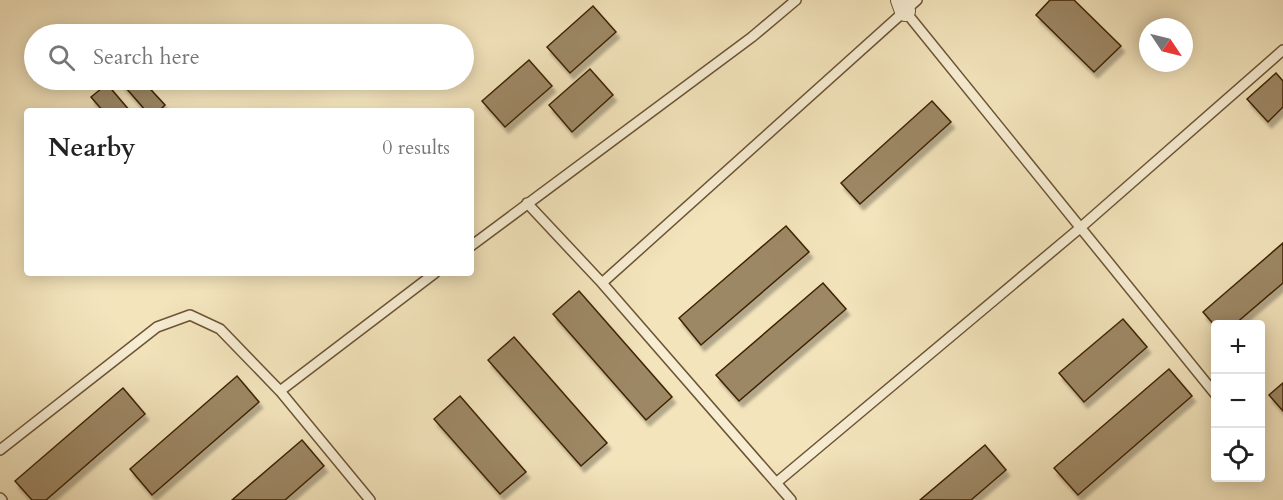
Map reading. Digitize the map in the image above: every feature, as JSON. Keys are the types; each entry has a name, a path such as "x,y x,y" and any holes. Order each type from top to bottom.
{"lane":[{"path":"474,244 752,37 796,0"},
{"path":"602,283 908,4 1080,228 1211,390"},
{"path":"776,483 1080,228 1283,50"},
{"path":"527,203 602,283 790,500"},
{"path":"280,391 431,276"},
{"path":"0,450 157,327 190,315 220,328 280,391 370,500"}],"building":[{"path":"1050,0 1074,0 1121,46 1094,72 1036,15"},
{"path":"593,6 616,32 570,73 547,47"},
{"path":"529,60 552,86 505,127 482,101"},
{"path":"590,69 613,95 572,132 549,105"},
{"path":"1276,73 1283,81 1283,107 1268,122 1247,99"},
{"path":"100,90 112,90 127,108 100,108 91,97"},
{"path":"128,90 151,90 165,105 162,108 143,108"},
{"path":"932,101 951,122 860,204 841,183"},
{"path":"786,226 809,252 701,345 679,318"},
{"path":"1283,243 1283,283 1240,320 1211,321 1203,312"},
{"path":"823,283 846,309 739,401 716,375"},
{"path":"579,291 672,397 646,420 553,314"},
{"path":"1123,319 1147,347 1084,402 1059,373"},
{"path":"514,337 607,443 581,466 488,360"},
{"path":"1169,369 1192,396 1078,495 1054,468"},
{"path":"237,376 259,402 152,495 130,469"},
{"path":"1283,383 1283,411 1269,395"},
{"path":"123,388 145,414 46,500 32,500 15,481"},
{"path":"460,396 526,472 500,494 434,419"},
{"path":"302,440 324,466 285,500 232,500"},
{"path":"985,445 1006,470 971,500 920,500"}]}
